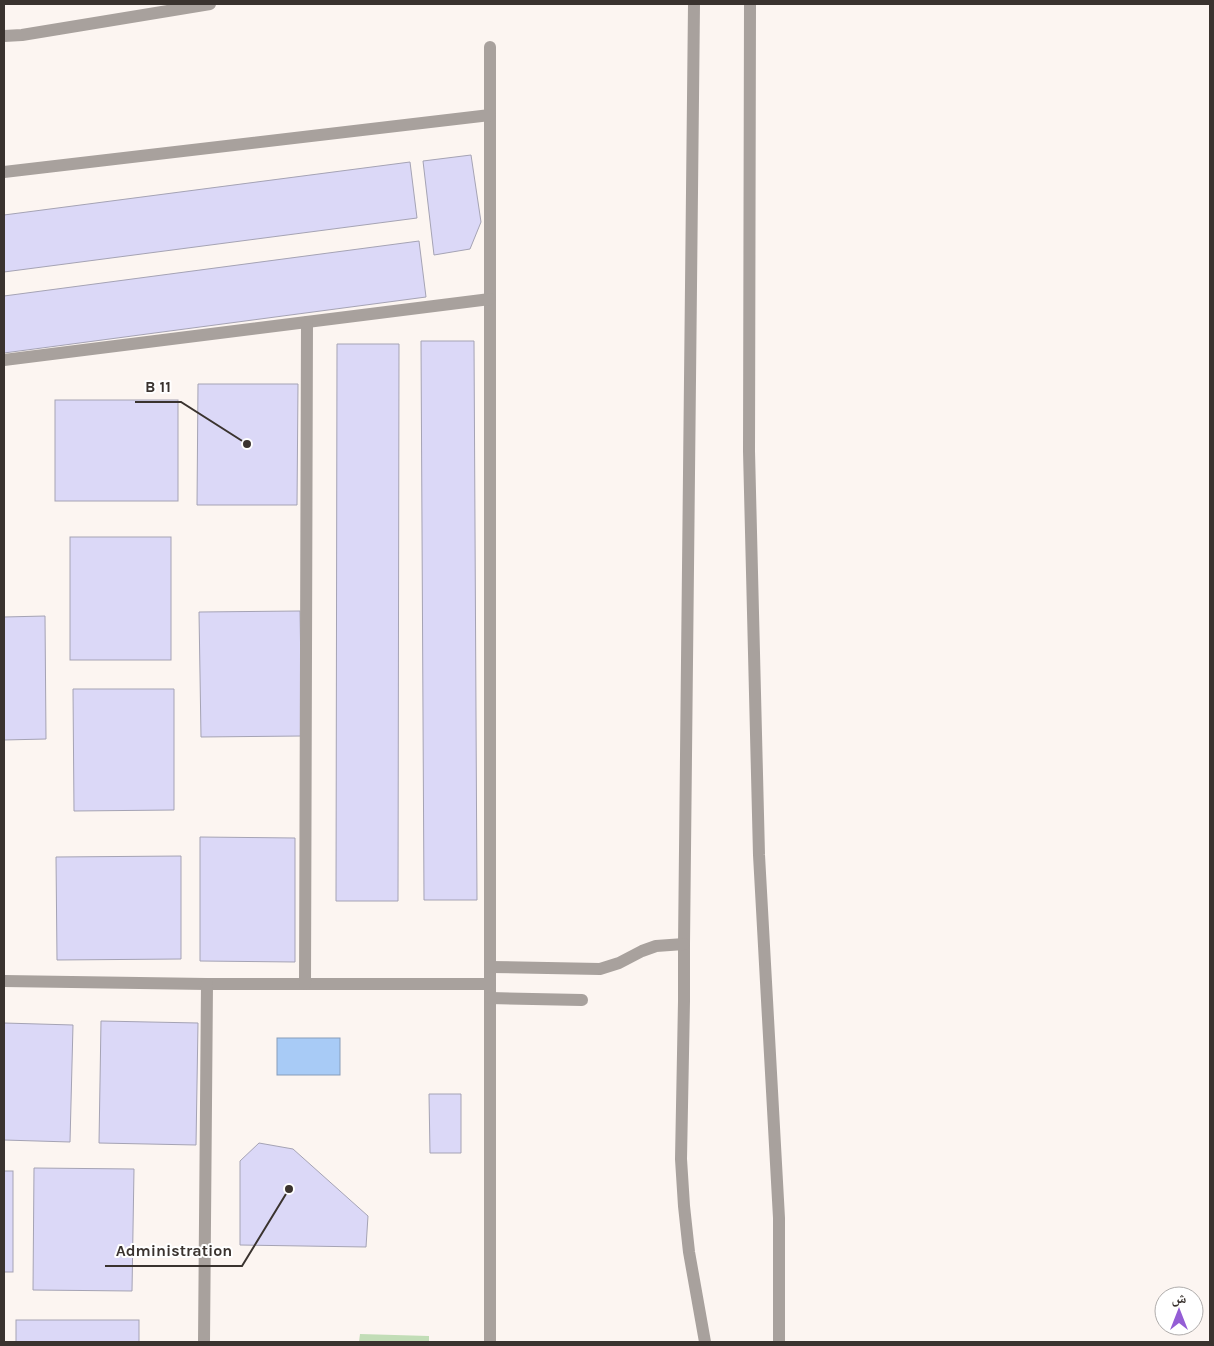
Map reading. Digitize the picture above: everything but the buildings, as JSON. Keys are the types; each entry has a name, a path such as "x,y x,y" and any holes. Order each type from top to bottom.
{"street":[{"path":"4,36 40,32 210,4"},
{"path":"694,4 681,1168 689,1252 705,1342"},
{"path":"750,4 748,450 759,855 779,1218 778,1342"},
{"path":"490,47 490,1342"},
{"path":"4,172 490,115"},
{"path":"4,360 490,299"},
{"path":"305,984 307,322"},
{"path":"490,967 582,970 607,968 642,950 656,946 684,944"},
{"path":"4,980 207,984 490,984"},
{"path":"204,1342 207,984"},
{"path":"490,998 582,1000"}],"green space":[{"path":"360,1334 429,1336 429,1342 359,1342"}],"water":[{"path":"277,1038 340,1038 340,1075 277,1075"}],"place":[{"name":"B 11","path":"247,444"},
{"name":"Administration","path":"289,1189"}]}
